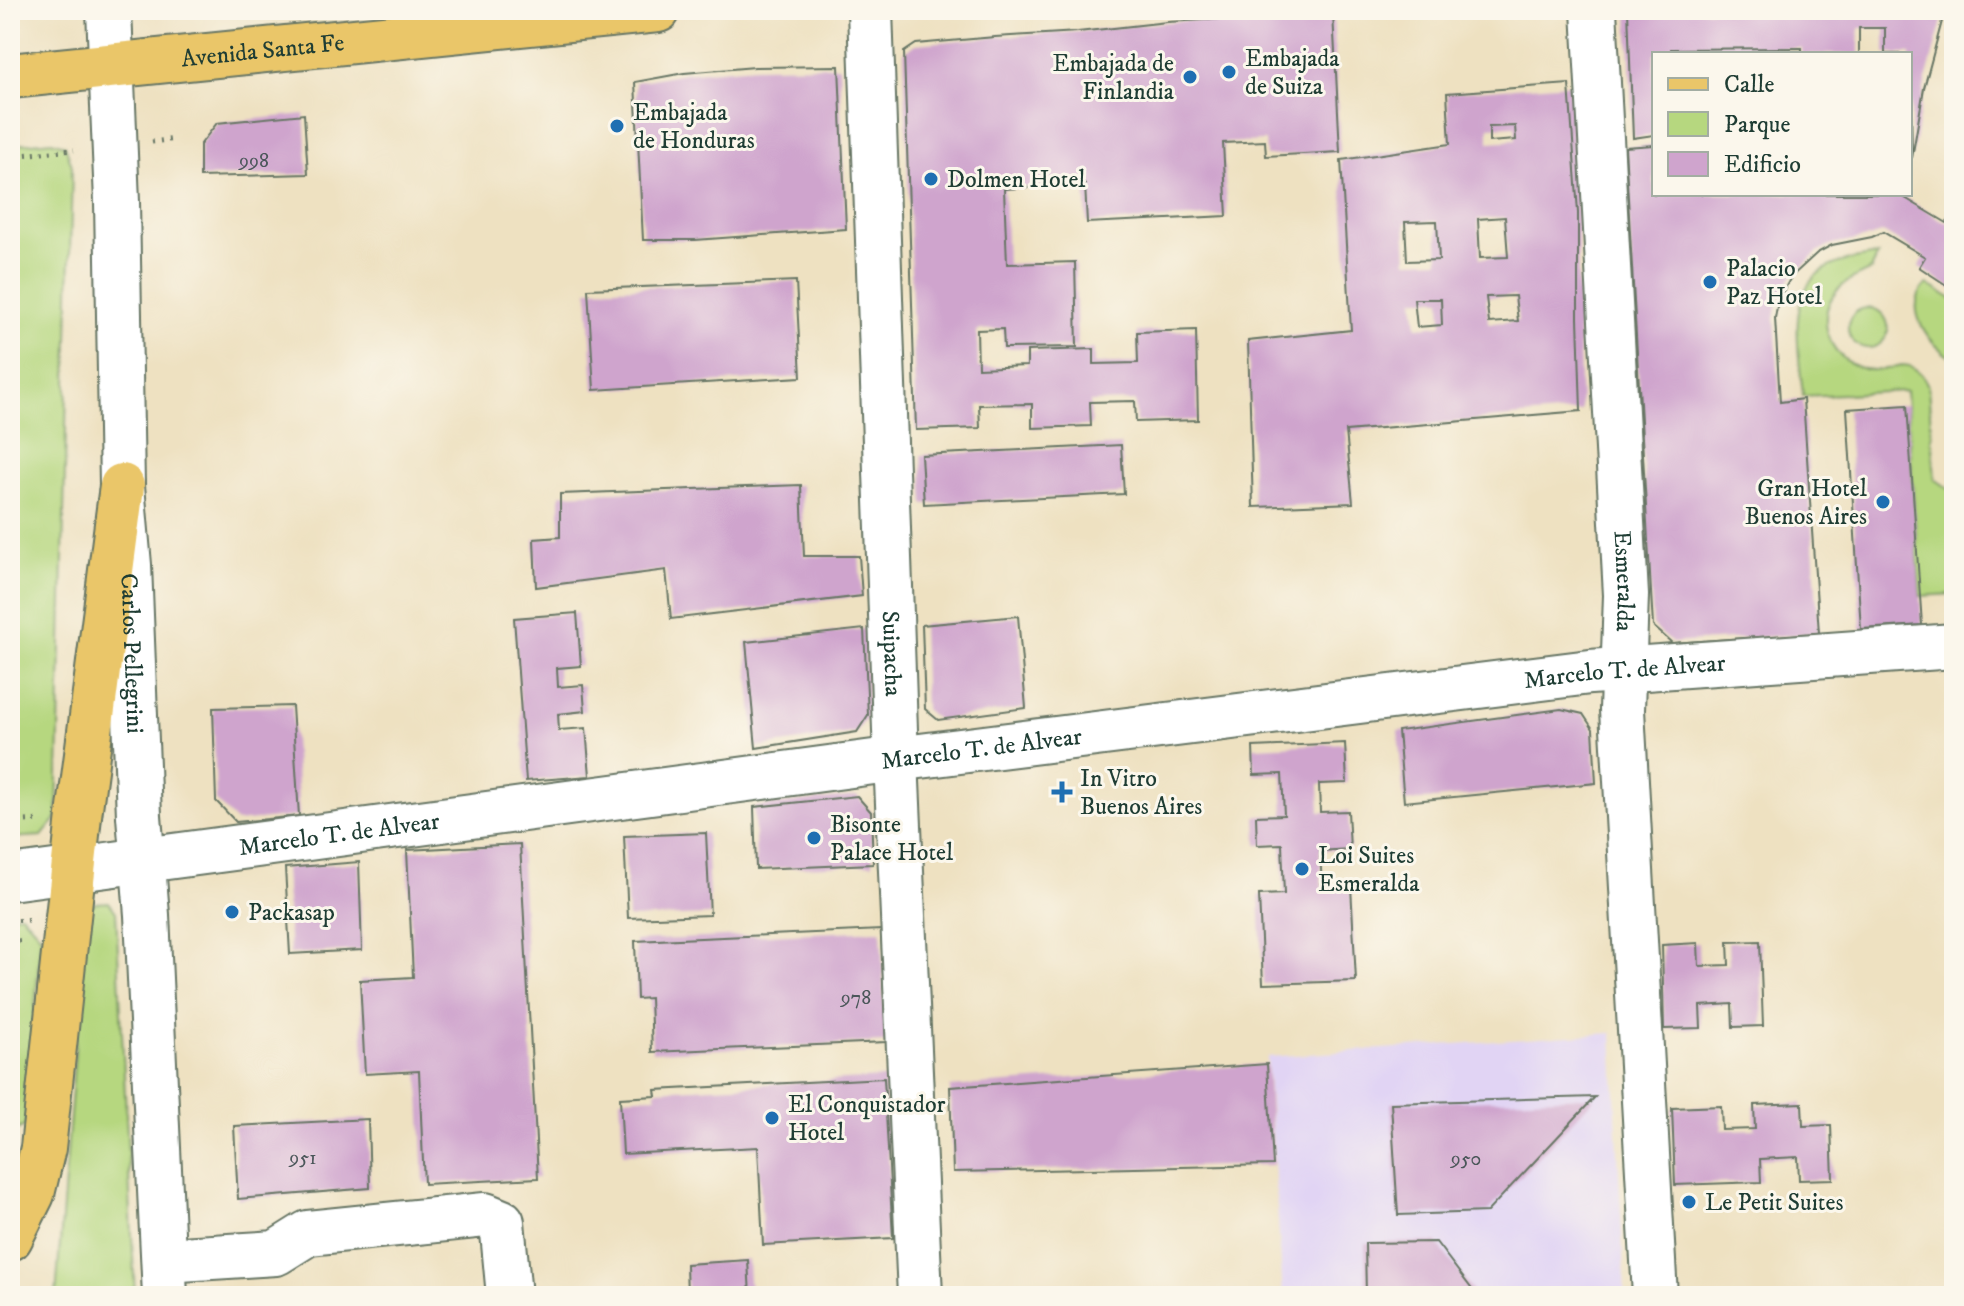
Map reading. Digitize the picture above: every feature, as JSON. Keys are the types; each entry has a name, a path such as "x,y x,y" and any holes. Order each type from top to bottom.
{"main road":[{"name":"Avenida Santa Fe","path":"10,76 658,10"},
{"path":"10,1238 32,1194 43,1148 73,871 122,486"}],"street":[{"name":"Carlos Pellegrini","path":"109,10 122,486 129,565 165,1278"},
{"name":"Suipacha","path":"870,10 896,759 920,1296"},
{"name":"Esmeralda","path":"1594,10 1626,595 1622,710 1655,1296"},
{"name":"Marcelo T. de Alvear","path":"10,878 896,759 1625,669 1954,646"},
{"path":"165,1278 276,1253 308,1233 485,1215 502,1222 509,1296"}],"shaded area":[{"path":"1612,1033 1625,1296 1283,1296 1267,1057"}],"green space":[{"path":"52,141 65,145 72,166 57,818 42,836 10,838 10,145"},
{"path":"1878,255 1871,270 1833,295 1827,310 1828,334 1839,354 1858,367 1881,370 1908,366 1920,373 1927,383 1935,479 1954,492 1954,594 1920,596 1906,391 1803,396 1798,326 1804,293 1812,279 1825,269 1844,261"},
{"path":"1927,284 1954,300 1954,360 1928,336 1918,315 1917,304"},
{"path":"1868,308 1882,314 1888,328 1882,342 1868,348 1854,342 1848,328 1854,314"},
{"path":"109,902 116,912 135,1296 56,1296 86,909 96,903"},
{"path":"21,914 41,936 25,1126 14,1131 10,1109 10,915"}],"building":[{"path":"1628,10 1945,10 1924,88 1912,158 1912,52 1885,52 1885,28 1859,28 1859,52 1802,52 1802,48 1671,49 1671,52 1652,52 1652,135 1633,138"},
{"path":"1333,13 1340,152 1266,156 1265,141 1223,143 1227,216 1087,223 1085,184 1004,189 1007,264 1075,262 1077,347 1004,348 1003,329 977,330 978,368 1027,366 1027,351 1094,349 1094,364 1138,363 1137,332 1196,330 1198,420 1136,422 1135,401 1090,402 1091,426 1032,428 1032,404 979,405 980,428 916,430 904,52 916,44 1167,22"},
{"path":"839,66 846,229 695,240 643,240 635,82 684,73 755,67"},
{"path":"1569,84 1578,213 1581,411 1346,431 1353,503 1253,507 1248,341 1351,330 1341,160 1450,144 1447,93","holes":["1515,126 1516,140 1489,142 1489,127","1505,217 1508,257 1480,258 1478,219","1437,221 1439,260 1407,261 1405,222","1515,296 1518,321 1489,323 1486,297","1414,299 1441,299 1442,325 1417,327"]},
{"path":"304,114 308,174 200,177 200,145 217,123"},
{"path":"1652,145 1652,196 1905,196 1947,223 1954,212 1954,290 1919,267 1925,257 1883,232 1832,245 1817,253 1791,277 1778,301 1775,318 1780,402 1803,399 1819,633 1672,643 1653,626 1625,147"},
{"path":"796,281 801,377 594,390 588,289"},
{"name":"Gran Hotel Buenos Aires","path":"1907,405 1922,625 1861,629 1847,409"},
{"path":"1121,445 1124,494 924,504 921,455"},
{"path":"801,485 804,556 859,556 862,596 671,619 666,570 536,587 534,539 560,537 560,494"},
{"path":"577,613 581,666 557,668 558,687 583,685 585,711 558,714 559,730 586,728 590,776 526,781 514,618"},
{"path":"1018,616 1026,708 938,720 925,709 922,625"},
{"path":"864,629 868,715 857,732 756,748 746,642"},
{"path":"292,706 299,816 236,822 216,801 213,708"},
{"path":"1561,709 1583,714 1593,729 1596,783 1404,802 1398,731"},
{"name":"Loi Suites Esmeralda","path":"1345,743 1347,783 1319,784 1320,812 1348,811 1350,849 1320,851 1322,888 1351,886 1356,981 1263,984 1259,895 1284,894 1282,844 1257,845 1256,816 1284,815 1282,774 1254,775 1253,747"},
{"name":"Bisonte Palace Hotel","path":"857,796 871,812 873,864 756,869 754,807"},
{"path":"706,833 710,915 628,918 624,836"},
{"path":"520,844 538,1178 424,1184 419,1071 365,1074 360,980 413,977 407,850"},
{"path":"359,862 362,950 290,954 285,868"},
{"path":"881,930 886,1042 652,1052 650,998 637,999 635,941"},
{"path":"1760,941 1763,1026 1733,1027 1732,1004 1700,1006 1701,1028 1664,1029 1662,945 1698,943 1699,966 1729,965 1728,942"},
{"path":"1267,1064 1273,1165 953,1172 950,1087"},
{"path":"884,1078 893,1238 763,1245 758,1147 623,1154 620,1098 656,1096 655,1090"},
{"path":"1595,1097 1487,1212 1398,1215 1391,1103"},
{"path":"1802,1103 1803,1126 1831,1125 1833,1179 1799,1180 1798,1157 1760,1159 1761,1182 1675,1185 1672,1108 1721,1106 1722,1130 1755,1129 1754,1105"},
{"path":"368,1119 370,1188 238,1199 234,1126"},
{"path":"1436,1242 1477,1296 1366,1296 1365,1243"},
{"path":"748,1260 750,1296 687,1296 686,1264"}],"place":[{"name":"Embajada de Suiza","path":"1229,72"},
{"name":"Embajada de Finlandia","path":"1190,77"},
{"name":"Embajada de Honduras","path":"617,126"},
{"name":"Dolmen Hotel","path":"931,179"},
{"name":"Palacio Paz Hotel","path":"1710,282"},
{"name":"Gran Hotel Buenos Aires","path":"1883,502"},
{"name":"In Vitro Buenos Aires","path":"1062,792"},
{"name":"Bisonte Palace Hotel","path":"814,838"},
{"name":"Loi Suites Esmeralda","path":"1302,869"},
{"name":"Packasap","path":"232,912"},
{"name":"El Conquistador Hotel","path":"772,1118"},
{"name":"Le Petit Suites","path":"1689,1202"}]}
